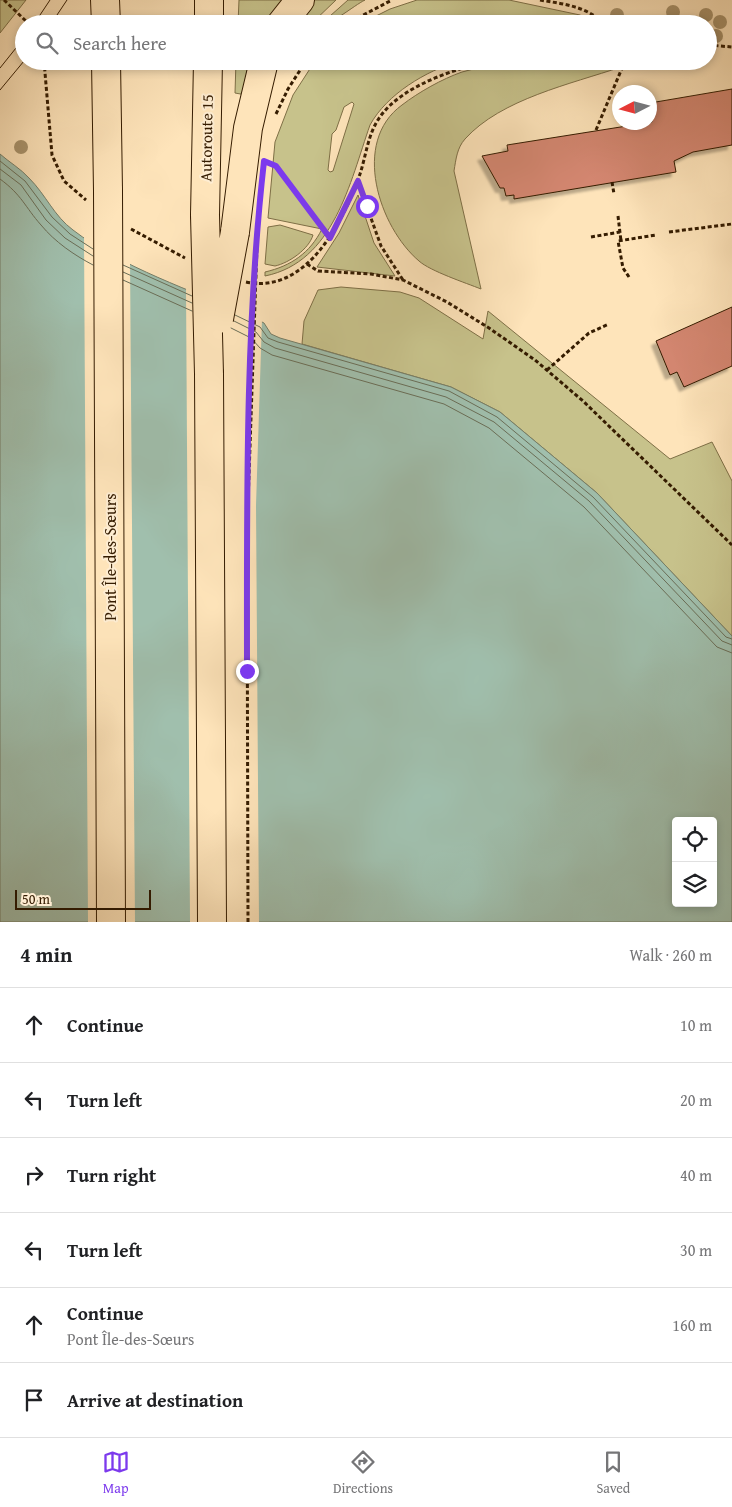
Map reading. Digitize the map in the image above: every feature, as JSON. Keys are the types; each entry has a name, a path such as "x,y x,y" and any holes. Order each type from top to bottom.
{"highway":[{"path":"105,0 106,15"},
{"path":"208,15 209,0"},
{"path":"288,15 300,0"},
{"path":"100,197 106,70"},
{"name":"Autoroute 15","path":"208,70 205,215 209,374"},
{"path":"212,922 209,374 250,238 248,128 262,70"},
{"name":"Pont Île-des-Sœurs","path":"100,197 111,922"}],"path":[{"path":"4,0 20,15"},
{"path":"363,15 392,0"},
{"path":"540,0 574,6 595,15"},
{"path":"717,46 732,47"},
{"path":"45,70 50,145 58,173 70,188 100,197"},
{"path":"275,118 288,89 300,70"},
{"path":"242,281 266,283 291,275 322,250 330,238 358,181 374,125 387,108 406,94 457,70"},
{"path":"596,130 621,70"},
{"path":"264,167 266,156"},
{"path":"264,161 276,166 330,238"},
{"path":"358,181 380,246 403,280"},
{"path":"612,182 614,194"},
{"path":"618,216 622,241"},
{"path":"669,232 732,224"},
{"path":"128,227 193,262"},
{"path":"591,237 620,232"},
{"path":"629,277 623,268 618,241 656,235"},
{"path":"248,922 247,532 250,238"},
{"path":"307,264 318,271 371,274 403,280 447,302 489,328 548,370 583,401 630,449 732,545"},
{"path":"548,370 589,332 609,324"}],"shaded area":[{"path":"0,0 26,0 0,33"},
{"path":"239,0 287,0 276,15 238,15"},
{"path":"314,0 336,0 320,15 301,15"},
{"path":"348,0 365,0 342,15 331,15"},
{"path":"417,0 509,0 580,15 378,15"},
{"path":"236,70 251,70 246,95 235,93"},
{"path":"309,70 436,70 408,85 386,103 377,114 370,125 355,171 336,217 323,237 308,255 289,268 265,276 265,272 283,266 306,252 322,229 268,218 275,142 293,95","holes":["352,102 354,104 333,171 330,172 328,170 332,134 336,130 344,107"]},
{"path":"469,70 612,70 538,94 517,103 480,125 462,142 456,158 454,171 481,289 439,273 424,265 405,246 392,227 383,206 376,184 374,162 378,140 386,121 402,105 416,95"},
{"path":"358,195 374,243 395,276 317,267 339,233"},
{"path":"280,225 313,235 303,250 292,259 275,266 265,264 268,227"},
{"path":"341,287 400,292 419,298 483,339 488,311 670,459 712,442 732,481 732,636 597,493 500,412 451,387 302,344 304,321 318,290"}],"water":[{"path":"0,154 29,178 66,224 113,256 248,315 264,323 271,334 280,338 451,387 500,412 597,493 732,636 732,922 0,922"}],"pier":[{"path":"84,235 130,260 135,922 88,922"},
{"path":"186,285 262,319 256,505 259,922 190,922"}],"building":[{"path":"732,89 732,145 693,152 674,161 676,172 514,199 514,195 506,196 504,188 500,188 482,156 508,151 507,145 612,128 612,130 657,130 657,102"},
{"path":"732,307 732,366 684,387 677,372 670,375 656,341"}],"tram line":[{"path":"40,15 50,0"},
{"path":"57,15 67,0"},
{"path":"0,68 15,49"},
{"path":"0,90 17,70"}],"route":[{"path":"247,671 248,472 257,245 264,161 276,166 305,202 330,238 358,181 367,206"}]}
